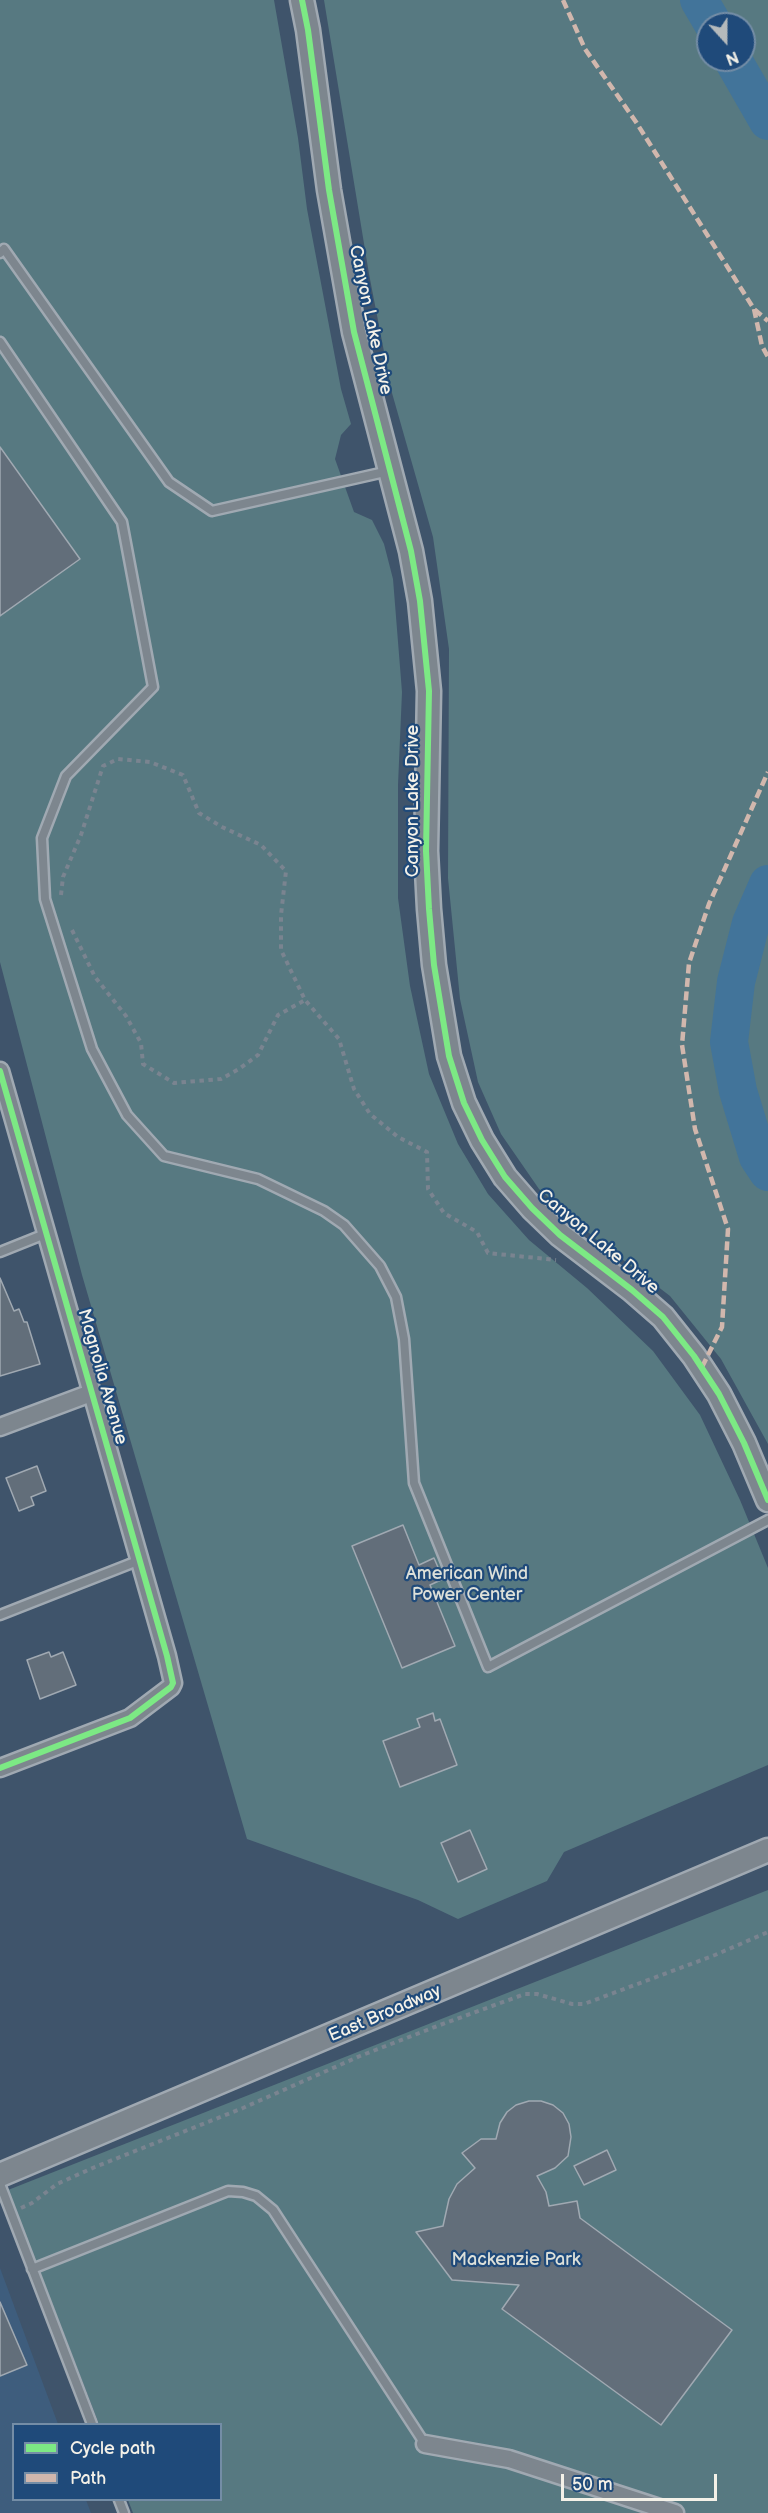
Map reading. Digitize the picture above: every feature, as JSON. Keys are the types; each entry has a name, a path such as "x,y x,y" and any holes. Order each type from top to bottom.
{"street":[{"name":"Canyon Lake Drive","path":"302,0 343,274 354,332 411,551 426,645 429,691 426,850 429,909 434,966 448,1046 464,1103 482,1140 505,1177 532,1208 560,1234 663,1317 694,1356 719,1394 744,1443 768,1500"},
{"name":"Magnolia Avenue","path":"0,1071 173,1683 130,1718 0,1768"},
{"path":"0,1427 91,1393"},
{"name":"East Broadway","path":"0,2175 768,1850"},
{"path":"425,2444 510,2459 675,2513"}],"lane":[{"path":"0,253 4,249 169,482 212,511 390,471"},
{"path":"0,342 122,522 153,687 66,777 42,838 45,899 92,1049 127,1115 164,1155 258,1179 324,1211 344,1225 390,1281 396,1297 404,1338 414,1483 488,1667 744,1530 768,1520"},
{"path":"0,1252 45,1234"},
{"path":"0,1615 140,1560"},
{"path":"0,2184 92,2423"},
{"path":"32,2269 228,2191 256,2196 273,2210 425,2444"}],"path":[{"path":"60,900 63,877 81,835 103,766 118,759 150,762 183,775 199,813 222,827 261,845 286,871 281,915 281,950 305,1000 339,1039 354,1089 370,1114 398,1137 427,1152 428,1189 444,1213 477,1232 488,1253 565,1261"},
{"path":"71,927 95,977 126,1016 141,1043 143,1064 174,1083 221,1079 239,1069 258,1055 278,1015 305,1000"},
{"path":"11,2212 32,2203 57,2184 95,2167 440,2025 525,1994 537,1994 572,2004 584,2004 715,1955 768,1932"}],"shaded area":[{"path":"0,2268 58,2423 12,2423 12,2501 86,2501 91,2513 0,2513"}],"green space":[{"name":"American Wind Power Center","path":"0,0 274,0 298,138 307,209 341,389 351,424 341,435 335,459 354,512 372,520 384,544 393,579 402,692 398,785 398,898 410,986 429,1074 458,1144 488,1194 529,1240 587,1288 653,1351 700,1415 740,1500 768,1568 768,1765 564,1852 547,1881 458,1919 418,1900 247,1839 82,1275 0,962"},
{"path":"324,0 768,0 768,1444 721,1359 670,1296 597,1240 539,1189 501,1134 478,1082 460,999 448,878 449,649 433,537 392,393 369,274"},
{"name":"Mackenzie Park","path":"768,1890 768,2513 133,2513 128,2501 222,2501 222,2423 99,2423 8,2190"}],"building":[{"path":"0,447 80,559 0,616"},
{"path":"0,1278 14,1311 19,1309 24,1322 27,1322 40,1364 0,1376"},
{"path":"37,1466 46,1491 31,1497 34,1505 19,1511 6,1478"},
{"path":"403,1525 419,1565 434,1558 443,1579 430,1585 455,1646 402,1668 352,1546"},
{"path":"49,1652 51,1657 63,1652 76,1685 40,1699 27,1660"},
{"path":"433,1713 435,1721 440,1719 457,1765 400,1787 383,1741 420,1727 417,1719"},
{"path":"470,1830 487,1869 458,1882 441,1843"},
{"path":"529,2101 541,2101 553,2105 563,2113 569,2124 571,2137 568,2156 555,2168 537,2176 546,2192 549,2206 577,2201 580,2218 732,2330 661,2425 502,2309 519,2285 452,2280 416,2232 443,2226 449,2199 457,2184 475,2168 462,2153 481,2139 496,2139 500,2123 507,2112 516,2105"},
{"path":"607,2150 616,2170 584,2185 574,2166"},
{"path":"0,2302 27,2365 0,2376"}],"waterway":[{"path":"699,0 706,12"},
{"path":"740,72 768,121"},
{"path":"768,884 751,923 736,982 729,1042 738,1091 758,1157 768,1172"}],"marked path":[{"path":"563,0 585,49 636,122 754,309 768,321"},
{"path":"754,309 762,346 768,357"},
{"path":"702,1367 722,1327 728,1229 695,1129 682,1045 689,963 709,904 768,772"}],"cycle path":[{"path":"302,0 329,190 354,332 411,551 420,601 429,691 426,851 429,909 434,965 449,1056 464,1103 482,1140 505,1177 560,1235 632,1290 663,1317 694,1356 719,1394 744,1443 768,1500"},
{"path":"0,1071 173,1683 171,1687 130,1718 0,1768"}]}
